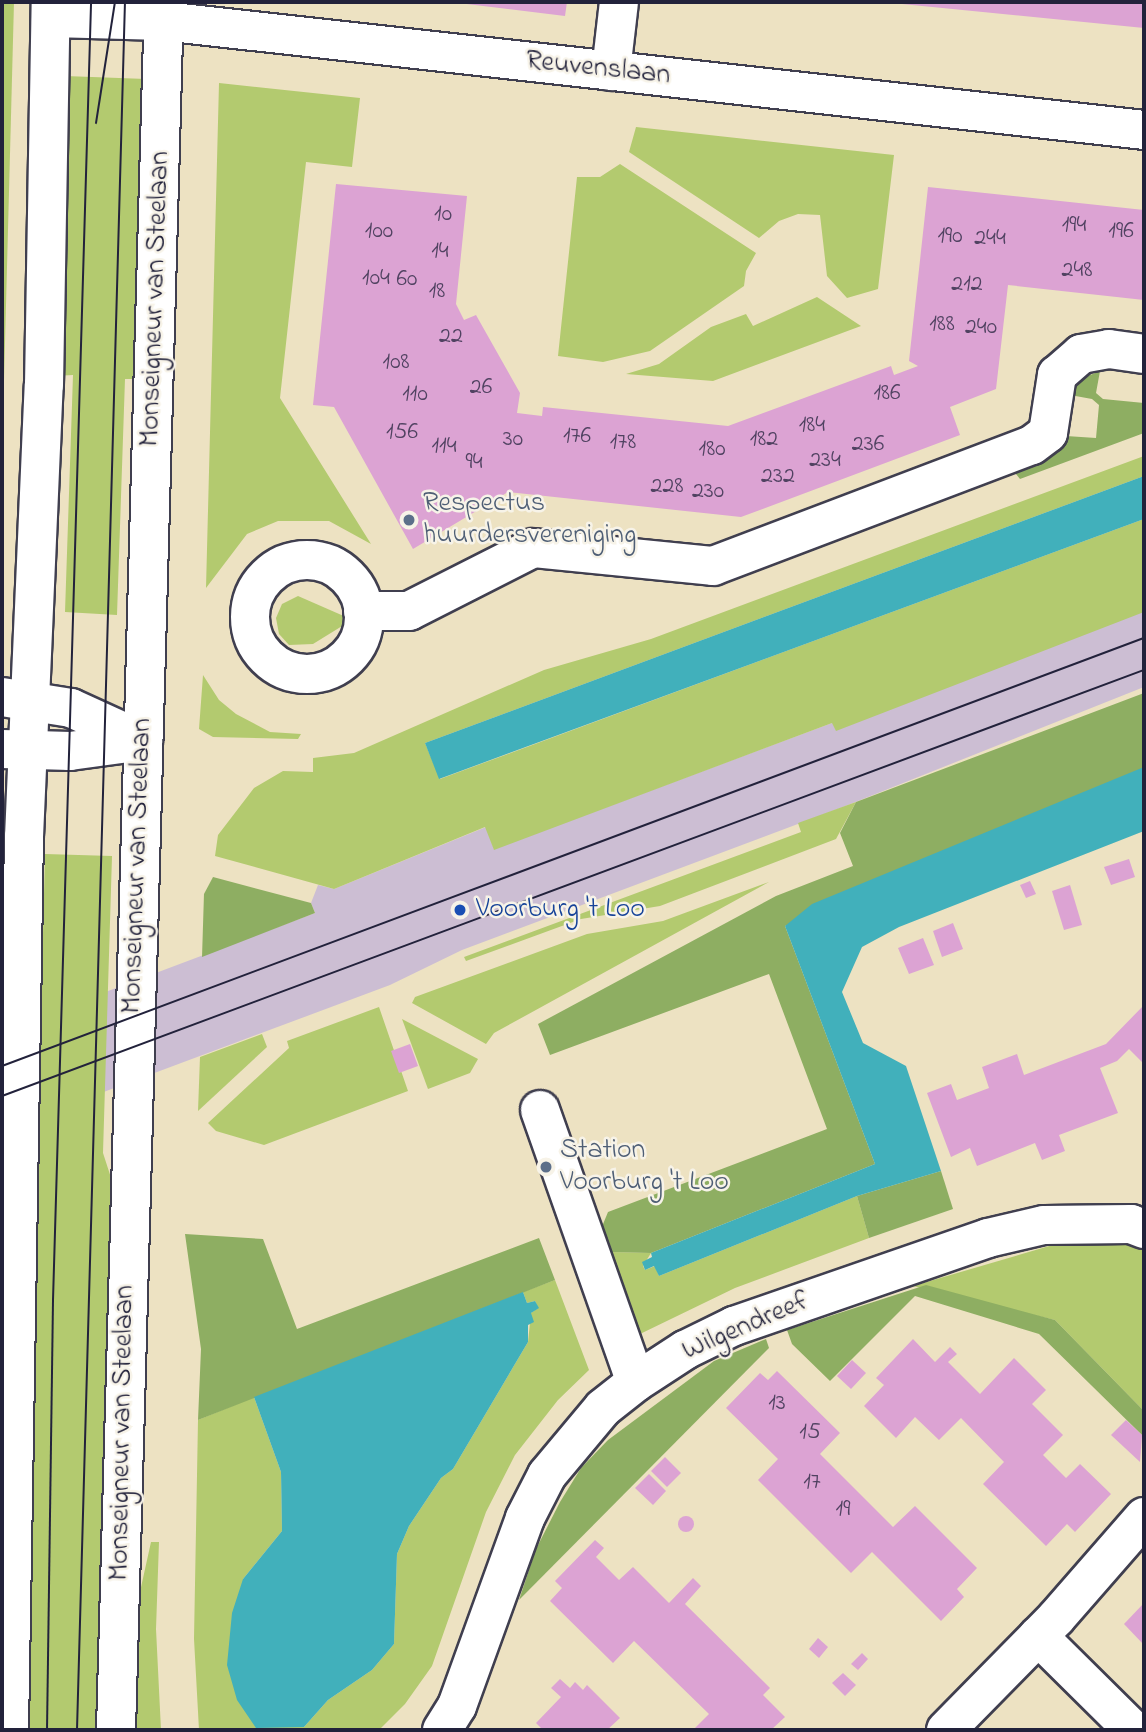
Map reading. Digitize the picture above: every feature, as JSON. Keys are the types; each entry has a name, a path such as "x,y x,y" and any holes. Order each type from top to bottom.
{"main road":[{"path":"611,71 619,2"},
{"path":"9,1730 25,825 16,749 16,698 44,385 51,10"},
{"name":"Reuvenslaan","path":"51,10 163,11 611,71 1144,130"},
{"name":"Monseigneur van Steelaan","path":"116,1730 163,11"},
{"path":"363,611 409,611 533,548 713,566 1032,445 1048,433 1057,375 1081,354 1109,349 1144,354"},
{"path":"16,698 106,720 143,741"},
{"path":"16,749 70,751 143,741"},
{"path":"540,1110 636,1382"},
{"name":"Wilgendreef","path":"442,1730 457,1706 525,1518 547,1475 603,1408 636,1382 685,1350 734,1326 988,1238 1044,1225 1140,1221"},
{"path":"946,1730 1038,1636 1144,1517"},
{"path":"1038,1636 1133,1730"}],"shaded area":[{"path":"1144,596 1144,687 843,807 462,950 390,985 2,1130 2,1031 315,913 311,903 318,885 334,889 486,827 494,849 832,723"}],"green space":[{"path":"2,2 14,2 4,381 2,381"},
{"path":"65,76 146,79 141,379 125,379 117,615 65,612 73,375 55,376"},
{"path":"219,83 360,98 352,167 306,162 280,398 371,544 329,521 278,521 247,534 206,588"},
{"path":"636,127 894,155 878,289 847,298 827,276 820,215 798,214 779,221 759,238 629,152"},
{"path":"620,164 756,253 746,271 744,286 650,351 603,362 558,356 577,177 600,177"},
{"path":"817,297 861,326 713,381 626,374 659,364 711,327 746,314 753,326"},
{"path":"1100,371 1096,393 1103,399 1144,403 1144,433 1020,479 1011,468 1053,454 1066,436 1096,438 1099,405 1092,399 1070,395 1078,380"},
{"path":"1144,456 1144,476 425,743 440,779 1144,519 1144,612 836,731 832,723 494,850 485,827 334,889 215,856 218,835 254,788 283,771 313,772 313,758 354,753 544,670 651,639"},
{"path":"298,596 346,617 347,623 313,644 289,645 279,634 276,618 282,604"},
{"path":"203,675 219,700 236,714 270,732 301,734 298,739 213,737 199,729"},
{"path":"1144,693 1144,768 785,926 875,1164 651,1253 610,1252 601,1229 608,1212 827,1129 769,974 550,1055 538,1024 776,896 853,866 840,833 856,802"},
{"path":"856,802 836,839 660,906 581,919 466,961 464,957 801,832 798,823"},
{"path":"45,854 112,856 103,1153 115,1190 101,1730 23,1730"},
{"path":"213,877 311,903 315,913 202,957 204,894"},
{"path":"769,882 494,1033 486,1044 412,1003 415,997 587,934 663,921"},
{"path":"379,1007 408,1091 264,1145 216,1131 208,1123 289,1048 287,1041"},
{"path":"402,1019 478,1059 470,1073 428,1089"},
{"path":"262,1034 267,1047 198,1111 200,1057"},
{"path":"941,1171 953,1209 869,1238 857,1196"},
{"path":"857,1196 869,1238 735,1288 640,1334 610,1252 651,1253 643,1266 645,1270 655,1266 659,1276"},
{"path":"185,1234 263,1239 297,1329 539,1238 555,1280 198,1420 201,1349"},
{"path":"1080,1237 1135,1242 1144,1251 1144,1411 1055,1320 913,1286"},
{"path":"555,1280 589,1370 558,1400 515,1455 486,1512 432,1666 405,1704 379,1730 199,1730 194,1639 198,1420 254,1397 281,1472 282,1531 243,1579 304,1727 328,1700 372,1670 394,1644 397,1554 409,1526 441,1478 453,1469 528,1342 531,1313 538,1308 535,1301 527,1303 523,1292"},
{"path":"926,1285 1055,1320 1144,1411 1144,1437 1039,1334 915,1296 830,1381 792,1344 787,1330"},
{"path":"766,1339 769,1348 519,1600 536,1549 581,1468 608,1440 714,1361"},
{"path":"151,1542 159,1542 156,1629 161,1730 129,1730 130,1637"}],"water":[{"path":"1144,476 1144,519 439,779 425,743"},
{"path":"1144,767 1144,831 899,927 862,947 842,992 863,1043 906,1066 941,1171 857,1196 659,1276 654,1266 645,1270 642,1262 652,1257 651,1253 875,1164 785,926 812,904"},
{"path":"523,1292 527,1303 535,1301 539,1308 531,1313 534,1322 528,1325 528,1342 453,1469 441,1478 409,1526 397,1554 394,1644 372,1670 328,1700 304,1727 256,1728 237,1700 227,1665 232,1613 243,1579 282,1531 281,1472 254,1397"}],"building":[{"path":"450,2 567,2 565,16"},
{"path":"1144,2 1144,28 902,4"},
{"path":"336,184 467,196 456,304 464,320 476,315 520,393 517,413 542,416 543,407 728,426 891,366 894,375 918,366 909,361 928,187 1144,210 1144,300 1008,285 996,389 950,407 960,435 741,517 508,492 413,549 334,407 313,405"},
{"path":"1129,859 1135,877 1111,885 1104,867"},
{"path":"1030,881 1036,894 1026,898 1020,885"},
{"path":"1070,885 1082,925 1064,930 1052,891"},
{"path":"953,923 963,949 942,957 933,931"},
{"path":"923,938 934,965 909,974 898,948"},
{"path":"1144,1005 1144,1064 1129,1049 1117,1061 1100,1068 1118,1113 1059,1135 1065,1151 1042,1160 1035,1143 977,1166 970,1148 951,1157 927,1093 951,1084 957,1100 989,1088 982,1067 1017,1054 1024,1075 1106,1044"},
{"path":"410,1044 418,1066 399,1073 391,1051"},
{"path":"913,1339 935,1362 950,1347 957,1354 948,1362 980,1394 1014,1358 1046,1390 1032,1404 1063,1435 1043,1455 1066,1478 1080,1464 1111,1494 1075,1532 1067,1524 1046,1546 983,1484 1004,1462 961,1418 939,1440 915,1417 896,1438 864,1406 884,1385 876,1378"},
{"path":"852,1360 866,1373 851,1389 837,1376"},
{"path":"777,1371 840,1433 820,1454 893,1527 915,1506 977,1568 957,1589 964,1597 941,1621 872,1552 851,1573 758,1480 778,1459 726,1408 760,1373 768,1380"},
{"path":"1126,1420 1142,1435 1140,1462 1111,1435"},
{"path":"665,1457 681,1473 667,1487 651,1471"},
{"path":"649,1474 666,1491 653,1505 635,1488"},
{"path":"686,1516 692,1518 692,1530 686,1532 680,1530 678,1524 680,1518"},
{"path":"595,1540 604,1548 596,1557 619,1580 633,1567 669,1603 693,1578 701,1586 685,1604 770,1688 763,1695 785,1717 771,1730 693,1730 709,1714 634,1641 613,1663 550,1601 562,1588 555,1581"},
{"path":"1144,1603 1144,1645 1124,1624"},
{"path":"818,1638 828,1647 819,1658 809,1649"},
{"path":"862,1653 868,1659 858,1670 851,1664"},
{"path":"843,1673 856,1685 845,1696 832,1683"},
{"path":"560,1679 570,1688 575,1682 583,1690 587,1685 620,1718 607,1730 543,1730 536,1723 561,1697 551,1688"}],"tram line":[{"path":"47,1730 53,1300 91,2"},
{"path":"96,123 115,2"},
{"path":"77,1730 125,2"},
{"path":"2,1066 1144,638"},
{"path":"2,1096 1144,670"}],"place":[{"name":"Respectus huurdersvereniging","path":"409,520"},
{"name":"Voorburg 't Loo","path":"460,910"},
{"name":"Station Voorburg 't Loo","path":"546,1167"}]}
